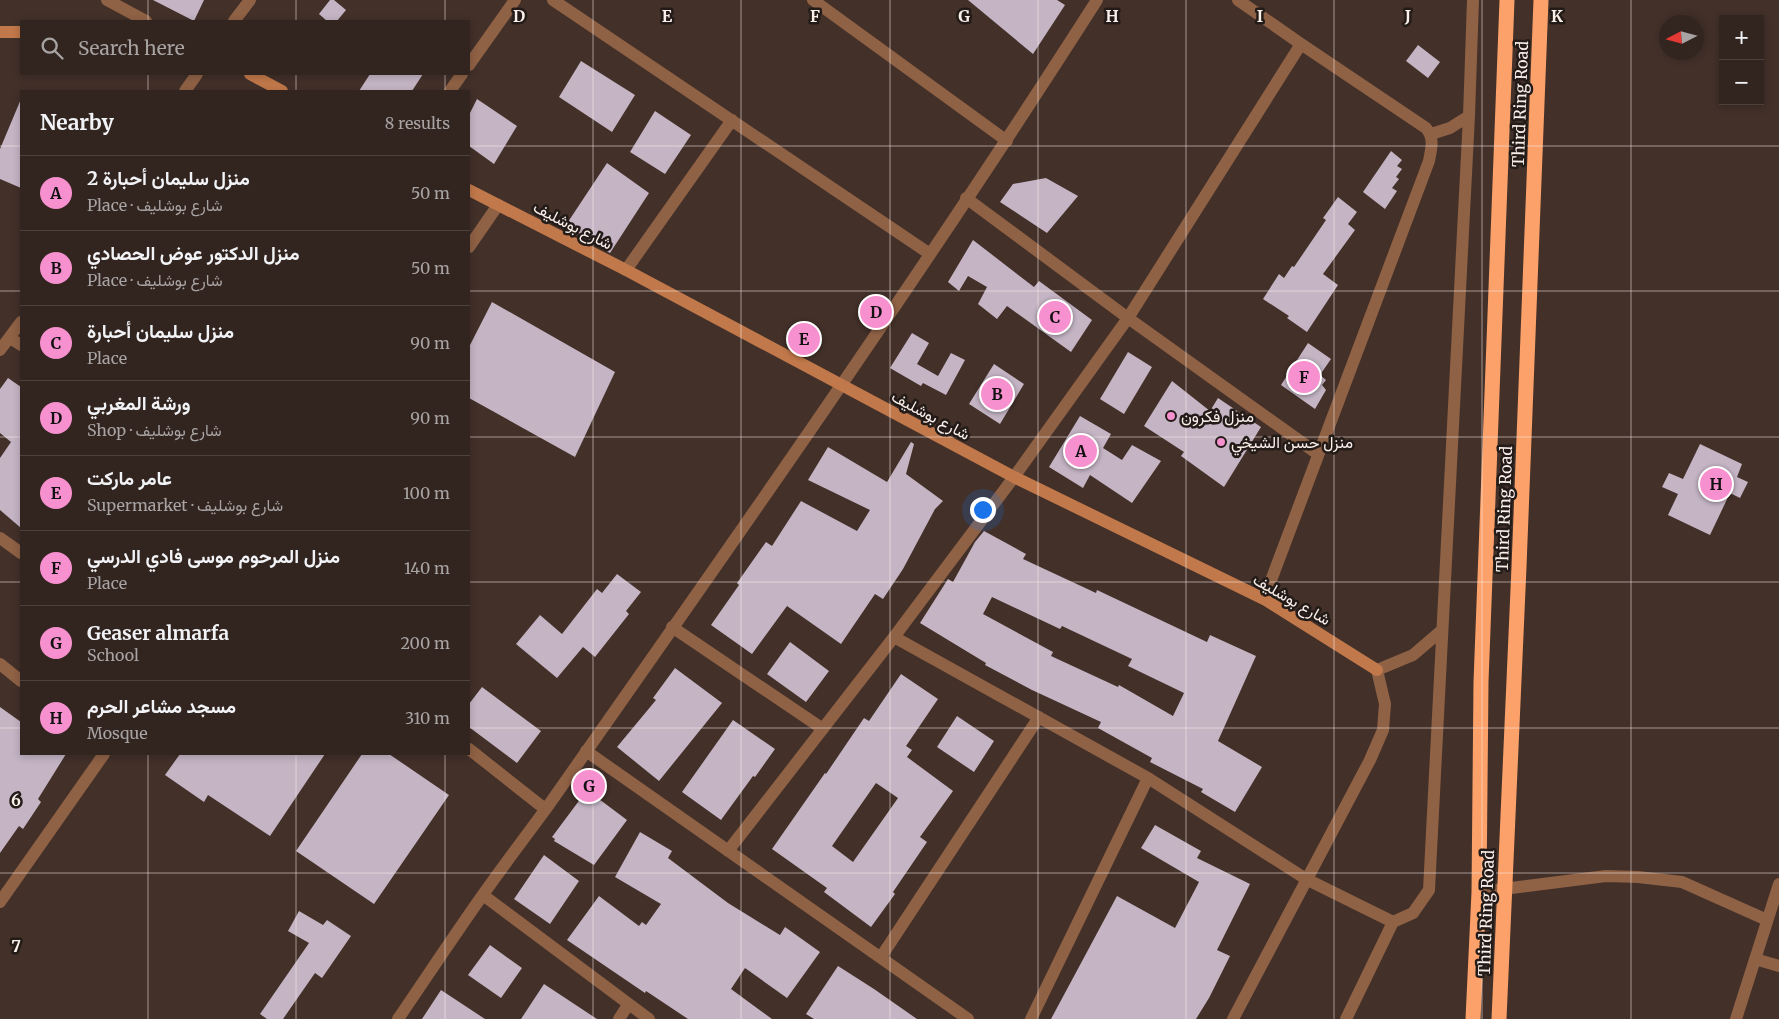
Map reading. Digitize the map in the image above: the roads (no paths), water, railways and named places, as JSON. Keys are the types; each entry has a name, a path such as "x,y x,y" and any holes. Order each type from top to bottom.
{"highway":[{"name":"Third Ring Road","path":"1472,1019 1479,892 1481,682 1507,0"},
{"name":"Third Ring Road","path":"1499,1019 1520,567 1541,0"}],"street":[{"path":"107,0 144,20"},
{"path":"235,20 250,0"},
{"path":"470,64 515,0"},
{"path":"553,0 930,254"},
{"path":"813,0 1007,141"},
{"path":"398,1019 841,386 966,198 1007,141 1097,0"},
{"path":"1238,0 1426,128 1431,134 1432,143 1429,161 1264,599"},
{"path":"1346,1019 1394,922 1413,913 1429,890 1469,116 1473,0"},
{"path":"0,32 20,32"},
{"path":"728,850 894,637 1014,477 1128,318 1301,44"},
{"path":"186,90 196,75"},
{"path":"252,75 280,90"},
{"path":"451,90 461,75"},
{"path":"1431,134 1450,128 1469,116"},
{"path":"626,270 732,120"},
{"name":"شارع بوشليف","path":"470,191 626,270 1014,477 1264,599 1377,670"},
{"path":"966,198 1128,318 1318,454"},
{"path":"470,246 498,206"},
{"path":"0,350 20,323"},
{"path":"10,338 20,345"},
{"path":"0,538 20,552"},
{"path":"672,627 823,729"},
{"path":"1233,1019 1370,760 1383,730 1385,704 1377,670 1413,655 1442,631"},
{"path":"894,637 1148,778 1306,879 1394,922"},
{"path":"0,664 20,680"},
{"path":"881,957 1039,717"},
{"path":"470,750 545,809"},
{"path":"586,751 968,1019"},
{"path":"0,902 103,755"},
{"path":"1031,1019 1148,778"},
{"path":"1479,892 1606,876 1647,878 1682,882 1767,920"},
{"path":"1736,1019 1779,884"},
{"path":"483,895 649,1019"},
{"path":"1755,959 1779,966"},
{"path":"619,1019 628,1005"}],"place":[{"name":"ورشة المغربي","path":"876,312"},
{"name":"منزل سليمان أحبارة","path":"1055,317"},
{"name":"عامر ماركت","path":"804,339"},
{"name":"منزل المرحوم موسى فادي الدرسي","path":"1304,377"},
{"name":"منزل الدكتور عوض الحصادي","path":"997,394"},
{"name":"منزل فكرون","path":"1171,416"},
{"name":"منزل حسن الشيخي","path":"1221,442"},
{"name":"منزل سليمان أحبارة 2","path":"1081,451"},
{"name":"مسجد مشاعر الحرم","path":"1716,484"},
{"name":"Geaser almarfa","path":"589,786"}]}
